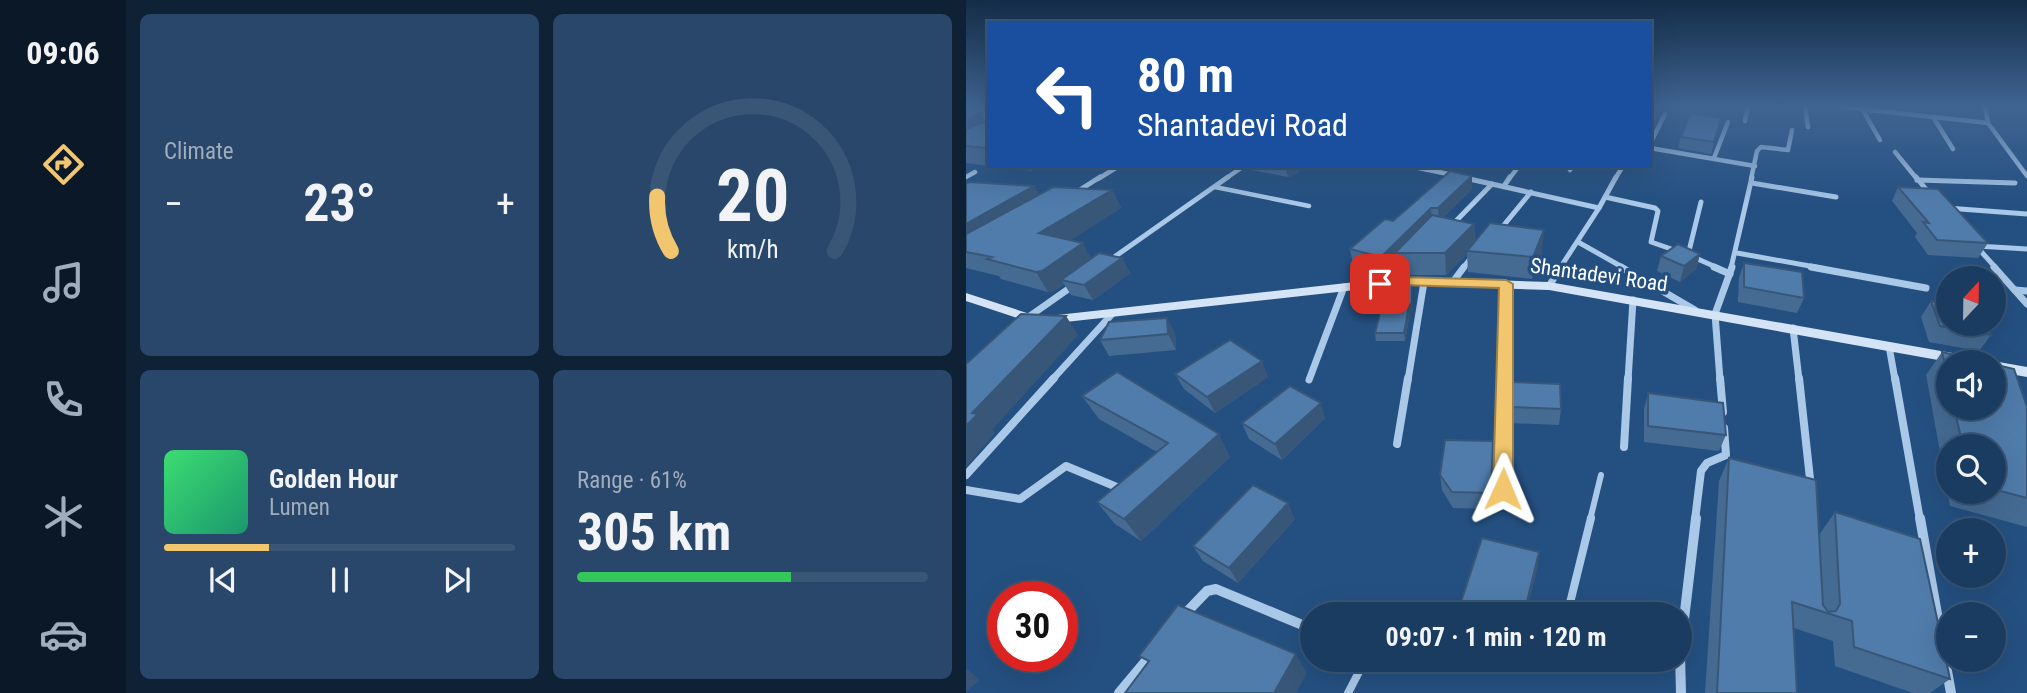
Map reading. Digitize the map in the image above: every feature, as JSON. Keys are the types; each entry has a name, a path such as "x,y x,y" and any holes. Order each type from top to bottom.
{"street":[{"path":"1714,158 1721,139"},
{"path":"1686,602 1701,471 1707,463 1726,455 1715,314 1737,253 1758,149 1788,150 1790,139"},
{"path":"1947,139 1953,149"},
{"path":"2000,139 2027,176"},
{"path":"1652,146 1755,166"},
{"path":"1895,152 1934,199"},
{"path":"1072,194 1116,168"},
{"path":"1104,264 1241,168"},
{"path":"1419,168 1599,208"},
{"path":"1444,173 1449,168"},
{"path":"1504,186 1518,168"},
{"path":"1549,286 1622,168"},
{"path":"966,177 975,172"},
{"path":"1917,180 2015,183"},
{"path":"1752,183 1836,197"},
{"path":"1454,223 1492,184"},
{"path":"1495,234 1531,192"},
{"path":"1605,197 1655,208 1658,211 1651,242 1730,274"},
{"path":"1688,255 1701,202"},
{"path":"1949,215 1942,208 2027,214"},
{"path":"1969,238 2027,304"},
{"path":"1578,242 1696,311"},
{"path":"1977,246 2027,249"},
{"path":"1452,283 1475,252"},
{"path":"1737,253 1926,288"},
{"path":"1380,284 1408,255"},
{"path":"1031,323 1082,279"},
{"path":"1397,444 1424,282"},
{"name":"Shantadevi Road","path":"966,297 1031,323 1380,284 1424,282 1549,286 1936,355"},
{"path":"1503,489 1506,284"},
{"path":"1309,380 1344,287"},
{"path":"2015,290 2027,291"},
{"path":"1624,447 1633,300"},
{"path":"966,475 1113,313"},
{"path":"1793,328 1811,500"},
{"path":"1889,346 1936,608"},
{"path":"2006,368 2027,372"},
{"path":"966,491 1020,499 1066,466 1131,493"},
{"path":"1172,629 1198,598 1207,591 1216,589 1300,624"},
{"path":"1119,693 1154,651"},
{"path":"1680,672 1681,693"},
{"path":"1947,672 1951,693"}],"lane":[{"path":"1215,187 1309,206"},
{"path":"1570,602 1601,475"},
{"path":"1348,693 1359,672"}],"building":[{"path":"966,139 987,139 987,148 966,146"},
{"path":"1450,171 1472,176 1438,208 1431,208 1381,257 1350,249 1385,219 1393,221"},
{"path":"966,184 1034,186 966,224"},
{"path":"1053,187 1112,190 1039,233 1083,243 1042,271 1036,272 987,259 992,257 966,252 966,234"},
{"path":"1898,187 1938,189 1988,243 1937,240 1923,222 1929,223"},
{"path":"1432,215 1474,224 1445,253 1395,253"},
{"path":"1490,223 1544,230 1533,257 1467,251"},
{"path":"1678,244 1700,254 1684,266 1661,256"},
{"path":"1099,253 1122,258 1084,285 1061,280"},
{"path":"1744,263 1802,272 1804,298 1744,287"},
{"path":"1412,280 1412,303 1409,306 1404,333 1375,333 1388,281"},
{"path":"1931,301 1936,302 1936,315"},
{"path":"1021,314 1066,316 972,413 978,414 966,426 966,364"},
{"path":"1167,318 1168,334 1100,340 1109,322"},
{"path":"1230,340 1262,361 1207,397 1175,374"},
{"path":"2006,367 2014,369 2027,407 2027,498 2006,492 2006,434 1960,434 1957,420 2006,420"},
{"path":"1117,372 1219,434 1124,519 1097,502 1168,443 1082,396"},
{"path":"1513,382 1560,384 1561,409 1512,407"},
{"path":"1290,386 1321,403 1275,444 1242,423"},
{"path":"1648,393 1723,403 1726,435 1648,426"},
{"path":"1445,440 1493,441 1491,493 1452,492 1440,475"},
{"path":"1729,458 1816,480 1823,605 1828,612 1836,611 1840,604 1835,512 1920,539 1936,614 1936,672 1948,672 1950,679 1854,647 1852,621 1792,602 1797,693 1717,693"},
{"path":"1253,485 1288,503 1229,568 1193,546"},
{"path":"1482,538 1539,552 1527,602 1461,602"},
{"path":"1178,605 1296,654 1274,693 1125,693 1149,661 1139,656"}],"route":[{"path":"1380,284 1401,281 1506,284 1503,489"}]}
